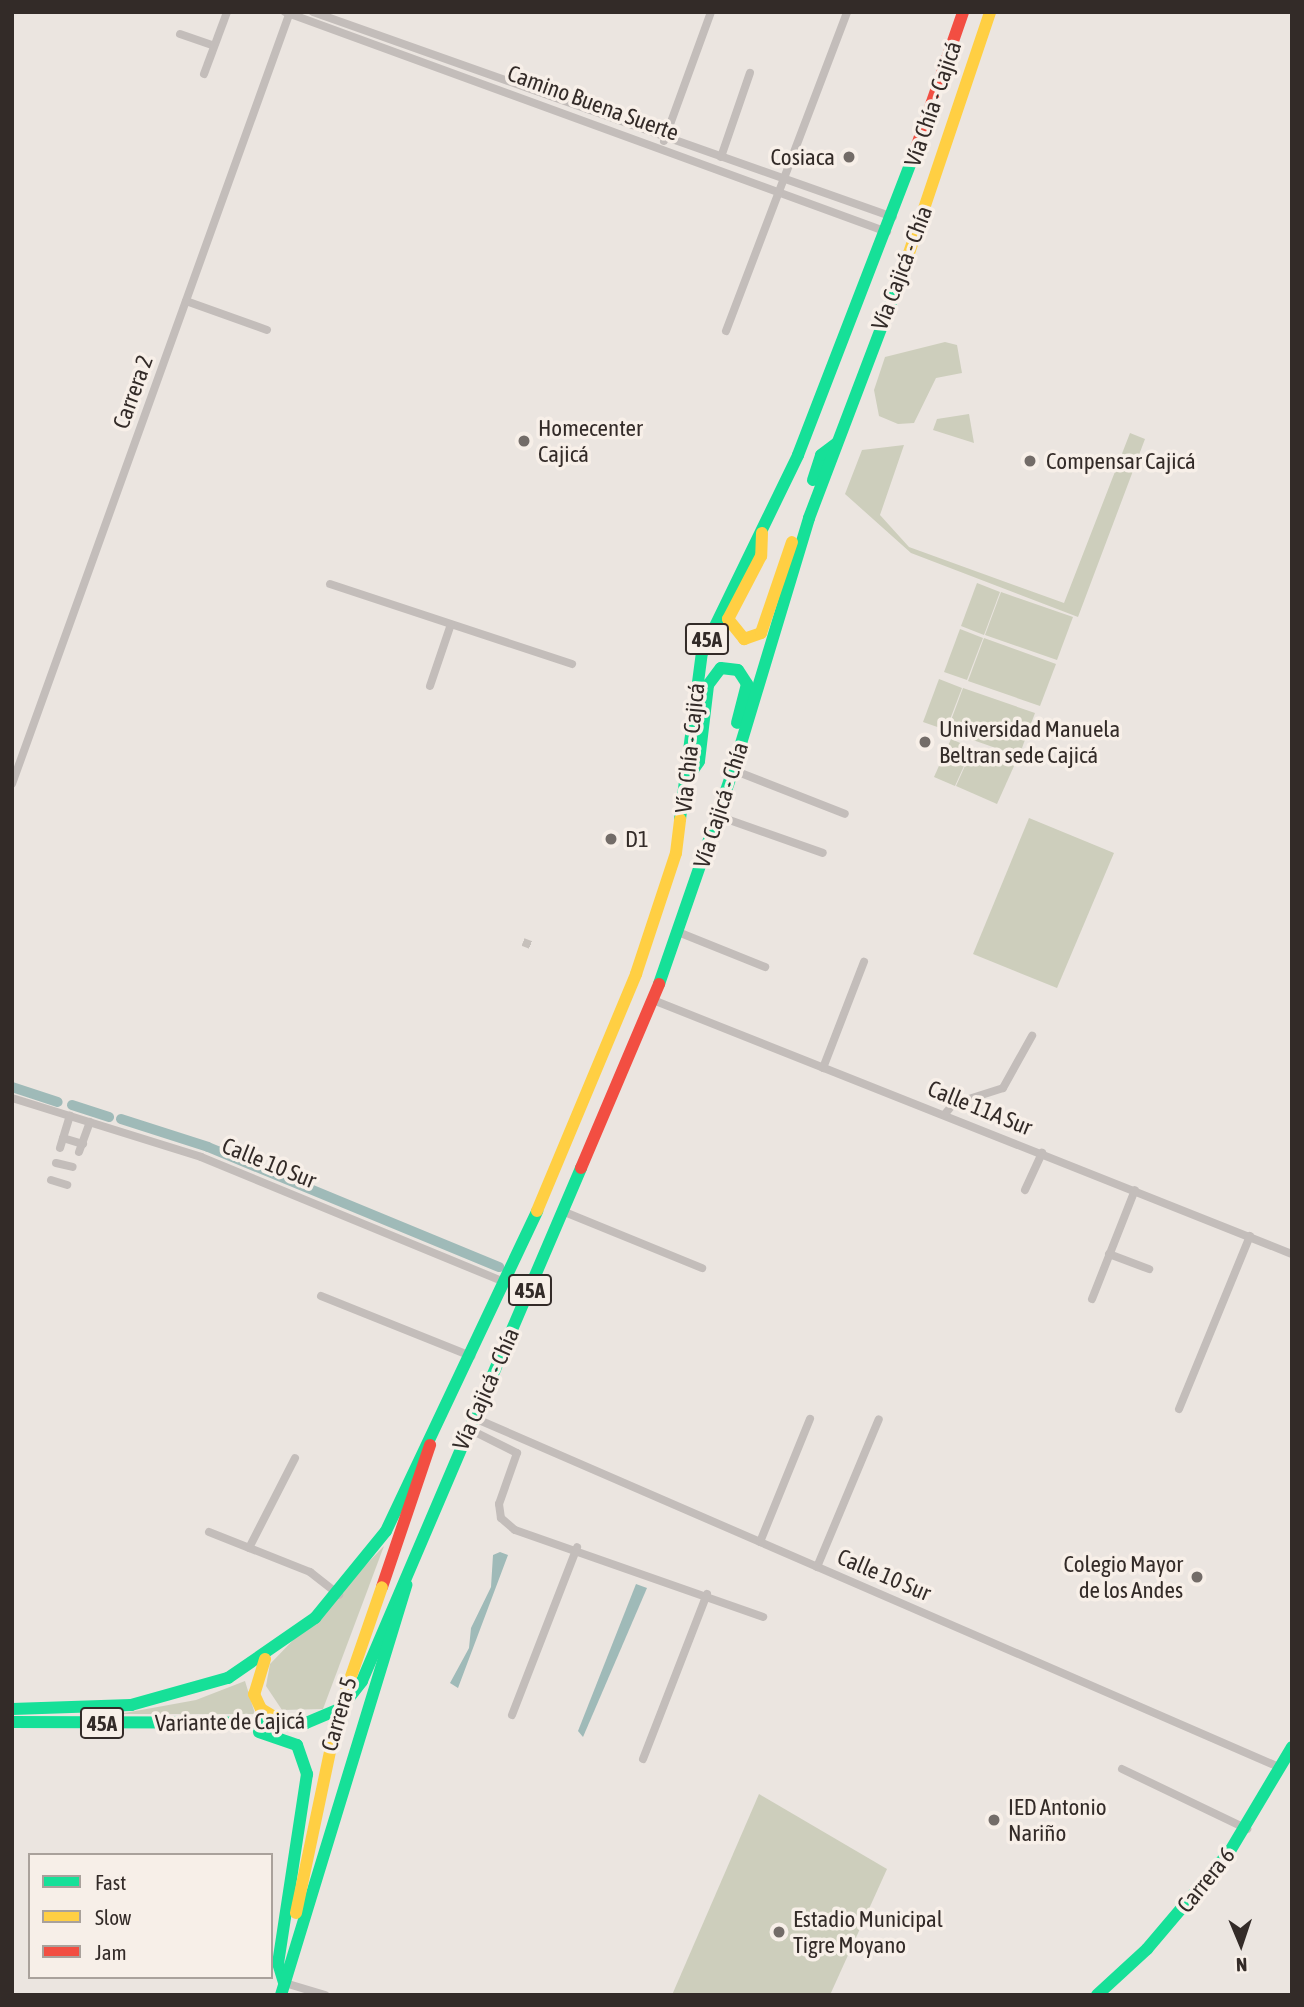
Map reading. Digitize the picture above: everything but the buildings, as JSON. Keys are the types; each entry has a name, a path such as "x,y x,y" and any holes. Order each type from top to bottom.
{"main road":[{"name":"Vía Chía - Cajicá","path":"430,1445 505,1282 605,1052 666,894 686,781 702,653 762,528 887,232 963,12"},
{"name":"Vía Cajicá - Chía","path":"407,1581 469,1423 567,1213 653,1000 718,816 836,443 916,234 990,12"},
{"path":"762,528 761,556 728,620 744,639 761,633 821,455 836,443"},
{"path":"686,781 699,761 708,685 721,668 738,670 747,684 732,744 735,764"},
{"name":"Carrera 5","path":"283,1988 331,1741 430,1445"},
{"name":"Variante de Cajicá","path":"12,1709 101,1708 169,1698 228,1678 271,1653 339,1595 386,1531 430,1445"},
{"name":"Carrera 5","path":"283,1988 407,1581"},
{"name":"Variante de Cajicá","path":"12,1722 288,1723 324,1719 353,1697 407,1581"},
{"path":"271,1653 260,1664 254,1694 273,1719 288,1723"},
{"path":"192,1723 276,1732 304,1757 307,1774 278,1963 283,1988"},
{"name":"Carrera 6","path":"1097,1995 1147,1949 1247,1829 1292,1747"}],"street":[{"path":"204,74 227,12"},
{"name":"Camino Buena Suerte","path":"313,12 500,79 662,148 887,232"},
{"path":"662,148 711,12"},
{"path":"726,331 781,192 847,12"},
{"name":"Camino Buena Suerte","path":"288,13 304,16 496,88 665,138 893,217"},
{"name":"Carrera 2","path":"12,784 288,13"},
{"path":"180,34 214,46"},
{"path":"721,157 750,73"},
{"path":"496,88 500,79"},
{"path":"186,301 267,330"},
{"path":"330,584 572,664"},
{"path":"430,686 451,624"},
{"path":"735,764 845,814"},
{"path":"718,816 823,853"},
{"path":"678,932 765,967"},
{"path":"823,1068 864,962"},
{"name":"Calle 11A Sur","path":"653,1000 1292,1254"},
{"path":"945,1114 953,1104 1003,1088 1032,1036"},
{"name":"Calle 10 Sur","path":"12,1098 201,1157 505,1282"},
{"path":"60,1148 70,1116"},
{"path":"63,1138 81,1147 90,1122"},
{"path":"1026,1190 1042,1153"},
{"path":"56,1163 74,1167"},
{"path":"51,1180 67,1185"},
{"path":"1092,1299 1135,1190"},
{"path":"567,1213 702,1268"},
{"path":"1179,1409 1250,1236"},
{"path":"1110,1254 1149,1269"},
{"path":"321,1296 471,1356"},
{"path":"760,1542 810,1419"},
{"path":"817,1567 879,1419"},
{"path":"469,1423 517,1452 499,1504 501,1518 515,1530 577,1547 763,1617"},
{"name":"Calle 10 Sur","path":"469,1423 760,1542 1280,1768"},
{"path":"250,1548 295,1458"},
{"path":"209,1532 310,1572 339,1595"},
{"path":"512,1715 577,1547"},
{"path":"643,1759 707,1594"},
{"path":"1122,1769 1247,1829"},
{"path":"283,1988 325,1995"}],"green space":[{"path":"945,342 957,345 962,373 936,378 914,423 898,424 879,416 874,390 885,357"},
{"path":"969,414 974,443 933,430 937,419"},
{"path":"1130,433 1145,439 1078,617 911,553 845,494 862,450 904,445 880,515 909,547 1064,603"},
{"path":"977,583 1000,592 984,635 961,626"},
{"path":"1001,592 1073,617 1057,660 985,635"},
{"path":"960,629 983,638 967,680 944,672"},
{"path":"984,638 1056,664 1040,706 968,681"},
{"path":"939,679 962,688 946,730 923,722"},
{"path":"963,688 1035,713 1019,756 947,731"},
{"path":"951,739 972,748 955,786 934,777"},
{"path":"973,748 1014,766 997,804 956,786"},
{"path":"1029,818 1114,853 1057,988 973,954"},
{"path":"384,1546 323,1709 282,1710 266,1686 270,1664"},
{"path":"245,1681 255,1714 119,1714 196,1700"},
{"name":"Estadio Municipal Tigre Moyano","path":"759,1794 887,1869 830,1995 672,1995"}],"water":[{"path":"500,1552 508,1555 458,1688 450,1683 469,1648 471,1628 491,1587 493,1555"},
{"path":"636,1584 647,1588 583,1737 578,1731"}],"waterway":[{"path":"12,1087 58,1102"},
{"path":"72,1105 109,1117"},
{"path":"121,1119 208,1147 499,1267"}],"tunnel":[{"path":"523,942 531,945"}],"traffic: fast":[{"path":"680,819 702,653 798,455 915,151"},
{"path":"659,984 733,770 809,518 906,262"},
{"path":"813,480 821,455 837,443"},
{"path":"688,777 699,761 708,685 721,668 738,670 747,684 737,723"},
{"path":"12,1722 306,1723 341,1708 362,1681 581,1168"},
{"path":"12,1709 131,1705 228,1678 315,1618 386,1531 537,1211"},
{"path":"281,1995 406,1585"},
{"path":"259,1732 297,1745 307,1774 278,1963 284,1983"},
{"path":"1097,1995 1147,1949 1230,1851 1292,1747"}],"traffic: slow":[{"path":"906,262 990,12"},
{"path":"762,533 761,556 728,619 744,639 761,633 792,542"},
{"path":"537,1211 636,974 676,853 680,819"},
{"path":"296,1913 338,1714 382,1587"},
{"path":"265,1659 254,1694 261,1709 283,1722"}],"traffic: jam":[{"path":"915,151 963,12"},
{"path":"581,1168 659,984"},
{"path":"382,1587 430,1445"}],"place":[{"name":"Cosiaca","path":"849,157"},
{"name":"Homecenter Cajicá","path":"524,441"},
{"name":"Compensar Cajicá","path":"1030,461"},
{"name":"Universidad Manuela Beltran sede Cajicá","path":"925,742"},
{"name":"D1","path":"611,839"},
{"name":"Colegio Mayor de los Andes","path":"1197,1577"},
{"name":"IED Antonio Nariño","path":"994,1820"},
{"name":"Estadio Municipal Tigre Moyano","path":"779,1932"}]}
